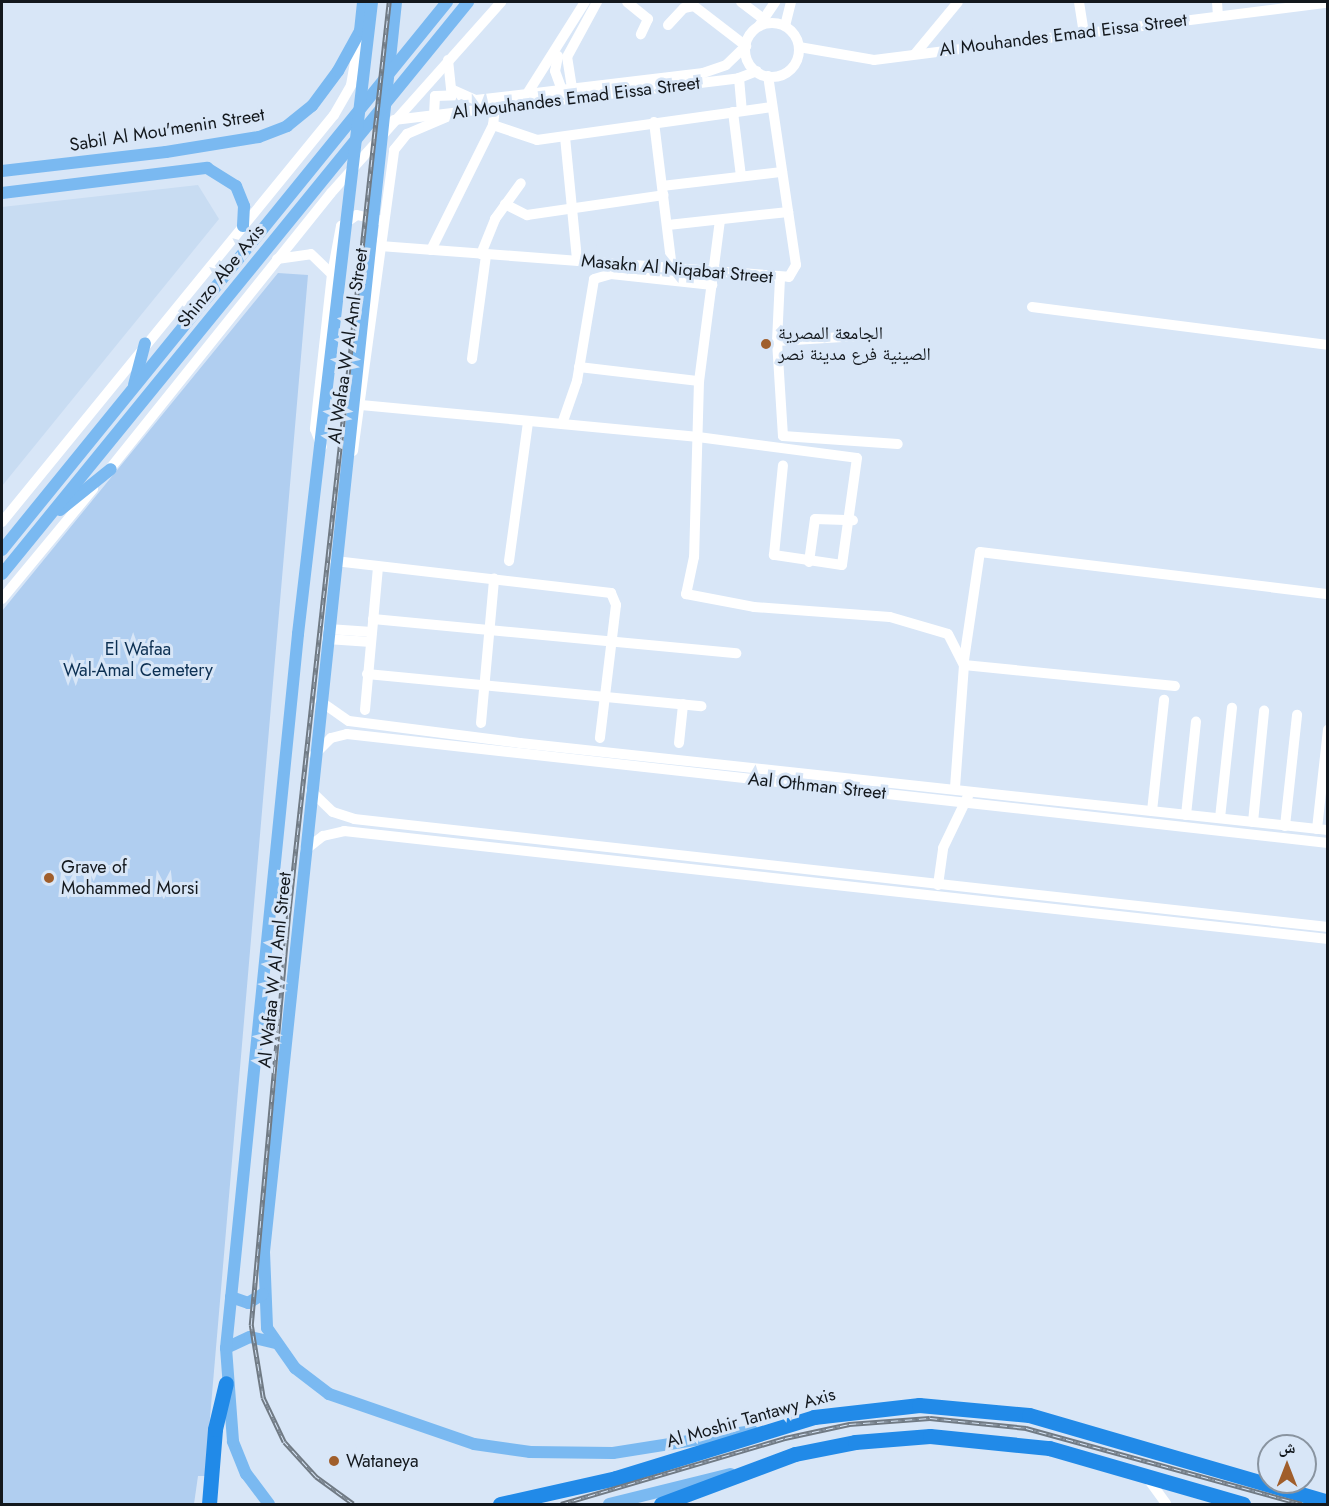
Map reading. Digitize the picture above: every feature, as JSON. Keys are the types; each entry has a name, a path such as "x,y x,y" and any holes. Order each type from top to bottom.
{"highway":[{"path":"208,1504 215,1429 226,1383"},
{"name":"Al Moshir Tantawy Axis","path":"500,1504 616,1478 774,1428 877,1407 993,1409 1328,1502"},
{"path":"661,1504 736,1474 835,1445 930,1436 1026,1444 1243,1504"}],"main road":[{"path":"363,2 365,34 372,42 389,41 400,27 403,2"},
{"path":"322,447 348,233 365,34 372,2"},
{"path":"344,463 396,2"},
{"path":"435,17 442,2"},
{"name":"Shinzo Abe Axis","path":"2,550 447,2"},
{"name":"Shinzo Abe Axis","path":"2,574 468,2"},
{"name":"Sabil Al Mou'menin Street","path":"2,171 153,154 259,137 287,126 330,84 365,34"},
{"path":"153,154 156,174"},
{"path":"2,193 201,168 224,174 243,199 243,226"},
{"path":"133,390 145,343"},
{"name":"Al Wafaa W Al Aml Street","path":"270,1504 237,1453 226,1383 226,1348 322,447"},
{"name":"Al Wafaa W Al Aml Street","path":"344,463 263,1294 276,1343 303,1375 339,1398 438,1435 493,1448 613,1453 774,1428"},
{"path":"39,528 111,469"},
{"path":"231,1297 248,1303 263,1294"},
{"path":"226,1348 250,1337 276,1343"},
{"path":"609,1504 736,1474"}],"street":[{"path":"2,599 111,469 277,259 394,120 501,2"},
{"path":"527,94 561,45 585,2"},
{"path":"567,89 566,63 597,2"},
{"path":"627,2 648,19 641,34"},
{"path":"741,2 760,22 785,26"},
{"path":"746,46 775,2"},
{"path":"668,25 684,8 694,6 746,46 757,71 768,76 787,72 799,51 785,26 791,2"},
{"path":"915,54 958,2"},
{"path":"1079,2 1084,33"},
{"path":"1217,2 1218,15"},
{"name":"Al Mouhandes Emad Eissa Street","path":"799,51 863,60 1328,3"},
{"name":"Al Mouhandes Emad Eissa Street","path":"799,51 880,64 1328,8"},
{"path":"2,522 145,343 334,115 351,85 365,34"},
{"path":"561,45 555,71 567,89"},
{"name":"Al Mouhandes Emad Eissa Street","path":"448,59 447,80 458,95 476,100 711,71 746,46"},
{"name":"Al Mouhandes Emad Eissa Street","path":"394,120 739,78 757,71"},
{"name":"Masakn Al Niqabat Street","path":"380,246 789,277 796,268 768,76"},
{"path":"739,78 741,176"},
{"path":"434,115 435,96 458,95"},
{"path":"493,125 527,140 565,137 654,122 772,107"},
{"path":"431,250 493,125 495,108"},
{"name":"Al Wafaa W Al Aml Street","path":"344,463 353,451 361,405 391,160 399,141 456,113"},
{"path":"654,122 672,268"},
{"path":"565,137 577,260"},
{"path":"505,204 527,215 573,211 663,190 741,176 782,172"},
{"path":"472,359 484,255 505,204 521,183"},
{"path":"668,225 788,212"},
{"path":"332,274 337,237 346,221 363,215 382,225"},
{"path":"720,220 699,381 698,436 688,596 929,626 948,634 964,663"},
{"name":"Al Wafaa W Al Aml Street","path":"277,259 311,254 332,274 315,429 322,447"},
{"path":"562,424 579,368 588,290 599,276 712,285"},
{"path":"780,278 777,341 783,436 898,444"},
{"path":"1032,307 1328,345"},
{"path":"777,341 859,336"},
{"path":"579,368 699,381"},
{"path":"361,405 698,436 857,458"},
{"path":"509,561 528,422"},
{"path":"783,465 773,552 809,562 842,565 853,520 859,441"},
{"path":"809,562 815,519 853,520"},
{"path":"955,789 964,663 980,552 1328,594"},
{"path":"335,561 607,591 616,605 600,738"},
{"path":"365,710 378,567"},
{"path":"481,723 494,579"},
{"path":"373,619 736,653"},
{"path":"327,634 371,637"},
{"path":"964,663 1175,686"},
{"path":"368,675 701,706"},
{"path":"1152,811 1164,700"},
{"path":"314,755 341,734 343,720 320,701"},
{"path":"679,743 683,704"},
{"path":"1220,818 1232,708"},
{"path":"1253,822 1264,711"},
{"path":"1285,826 1297,715"},
{"name":"Aal Othman Street","path":"343,720 1322,830"},
{"path":"1186,814 1196,722"},
{"path":"1322,830 1328,730"},
{"name":"Aal Othman Street","path":"341,734 1328,843"},
{"path":"938,885 943,848 967,803 969,790"},
{"path":"311,791 339,815 804,870 1328,927"},
{"path":"336,832 334,821 339,815"},
{"path":"305,851 336,832 1328,939"},
{"path":"802,883 804,870"},
{"path":"1146,1476 1166,1504"}],"shaded area":[{"path":"198,185 219,219 2,486 2,207"}],"green space":[{"name":"El Wafaa Wal-Amal Cemetery","path":"278,273 308,275 205,1476 198,1476 194,1504 2,1504 2,611"}],"railway":[{"path":"353,1504 316,1477 284,1442 263,1398 251,1325 288,918 389,2"},
{"path":"561,1504 785,1438 849,1424 930,1418 1026,1428 1302,1504"}],"place":[{"name":"الجامعة المصرية الصينية فرع مدينة نصر","path":"766,344"},
{"name":"Grave of Mohammed Morsi","path":"49,878"},
{"name":"Wataneya","path":"334,1461"}]}
